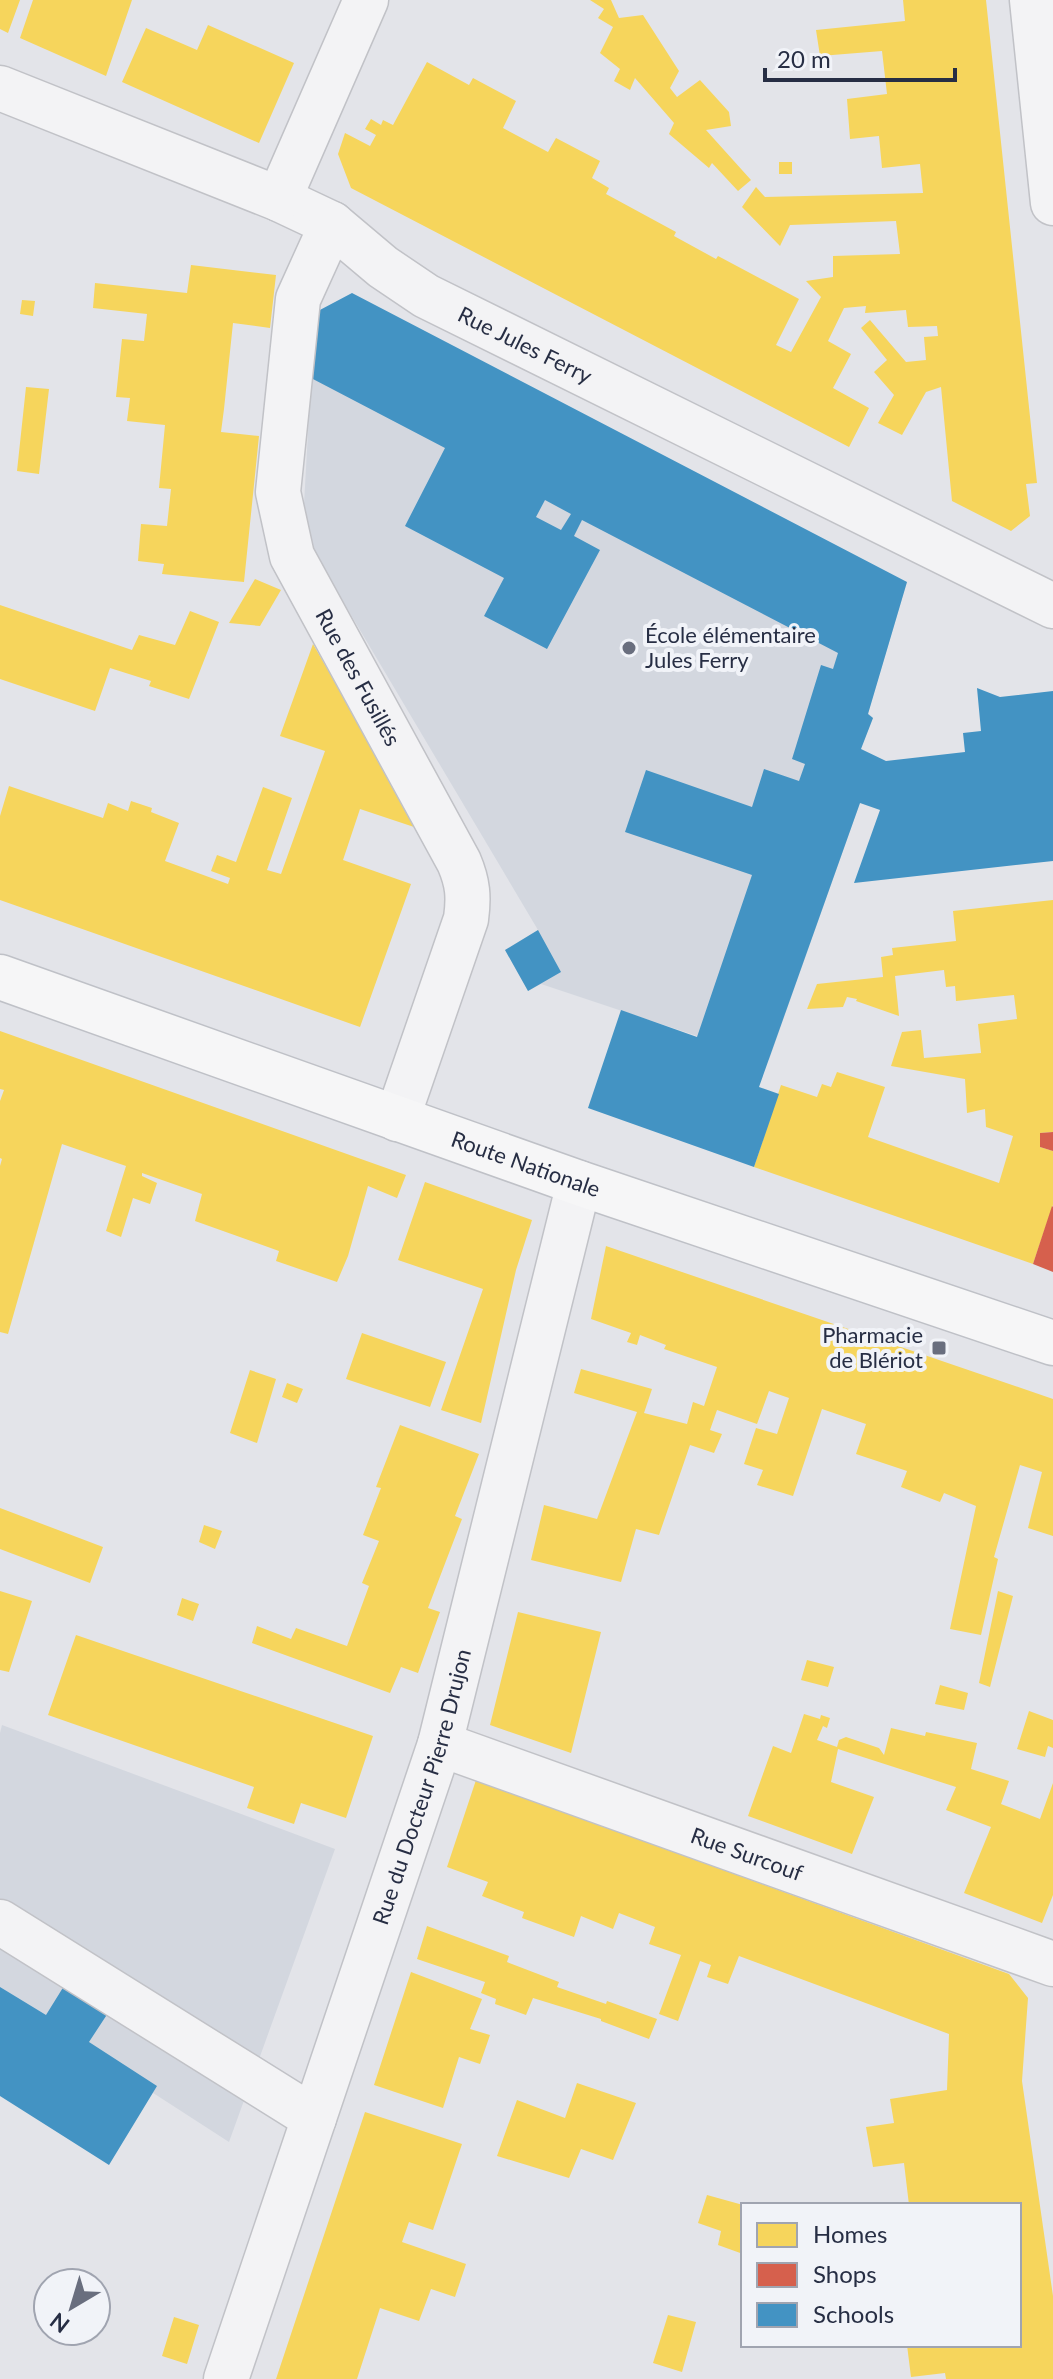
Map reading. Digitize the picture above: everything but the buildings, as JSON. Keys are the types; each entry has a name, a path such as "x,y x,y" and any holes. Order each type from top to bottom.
{"main road":[{"name":"Route Nationale","path":"0,977 579,1183 1053,1343"}],"street":[{"path":"279,199 366,0"},
{"path":"1032,0 1053,203"},
{"name":"Rue Jules Ferry","path":"0,88 279,199 332,224 383,267 426,296 1053,606"},
{"name":"Rue des Fusillés","path":"332,224 298,299 278,492 283,520 292,556 468,880 466,919 397,1119"},
{"name":"Rue du Docteur Pierre Drujon","path":"226,2379 440,1744 579,1183"},
{"name":"Rue Surcouf","path":"440,1744 1053,1964"},
{"path":"0,1922 314,2118"}],"shaded area":[{"name":"École élémentaire Jules Ferry","path":"311,378 907,582 868,713 873,718 841,797 860,803 769,1060 541,984 528,991 505,950 538,930 313,551 304,504"},
{"path":"2,1725 335,1849 229,2142 0,1994"}],"place":[{"name":"École élémentaire Jules Ferry","path":"629,648"},
{"name":"Pharmacie de Blériot","path":"939,1348"}]}
